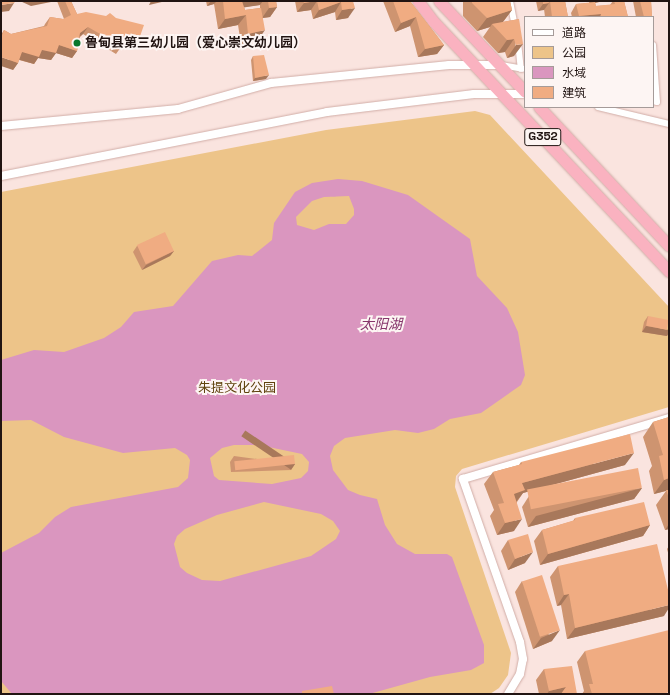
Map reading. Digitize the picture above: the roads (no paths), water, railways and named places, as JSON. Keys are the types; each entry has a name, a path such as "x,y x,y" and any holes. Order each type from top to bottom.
{"highway":[{"name":"G352","path":"418,1 669,271"},
{"path":"439,1 524,92"},
{"name":"G352","path":"540,108 669,246"}],"main road":[{"path":"1,126 178,109 272,83 449,65 500,65"},
{"path":"1,176 327,112 474,94 524,93"},
{"path":"508,694 520,674 522,653 463,479 669,418"}],"street":[{"path":"500,65 523,69 510,1"},
{"path":"654,59 657,102 654,100"},
{"path":"602,108 669,124"}],"water":[{"name":"太阳湖","path":"338,179 362,181 408,195 470,239 477,276 507,308 518,332 525,375 521,385 481,413 450,419 434,429 418,433 395,430 345,438 334,446 330,456 333,470 348,490 360,495 377,499 385,525 397,544 415,554 447,554 452,557 484,645 484,663 471,670 430,677 369,694 12,694 1,681 1,553 39,533 55,517 71,507 178,487 188,478 190,460 187,455 175,448 123,453 64,437 31,420 1,421 1,360 34,350 64,352 104,338 121,327 134,312 173,306 212,261 238,255 252,256 272,240 274,223 295,192 312,183","holes":["349,196 354,209 354,215 346,224 329,224 314,230 297,225 296,217 312,201 324,197","234,445 259,445 302,454 309,462 308,471 301,478 272,484 219,480 214,476 210,458 222,448","264,502 321,514 333,521 340,531 336,539 311,556 220,581 202,580 187,573 180,567 174,544 177,536 185,529 217,515"]}],"place":[{"name":"鲁甸县第三幼儿园（爱心崇文幼儿园）","path":"77,43"}],"park label":[{"name":"朱提文化公园","path":"237,388"}]}
